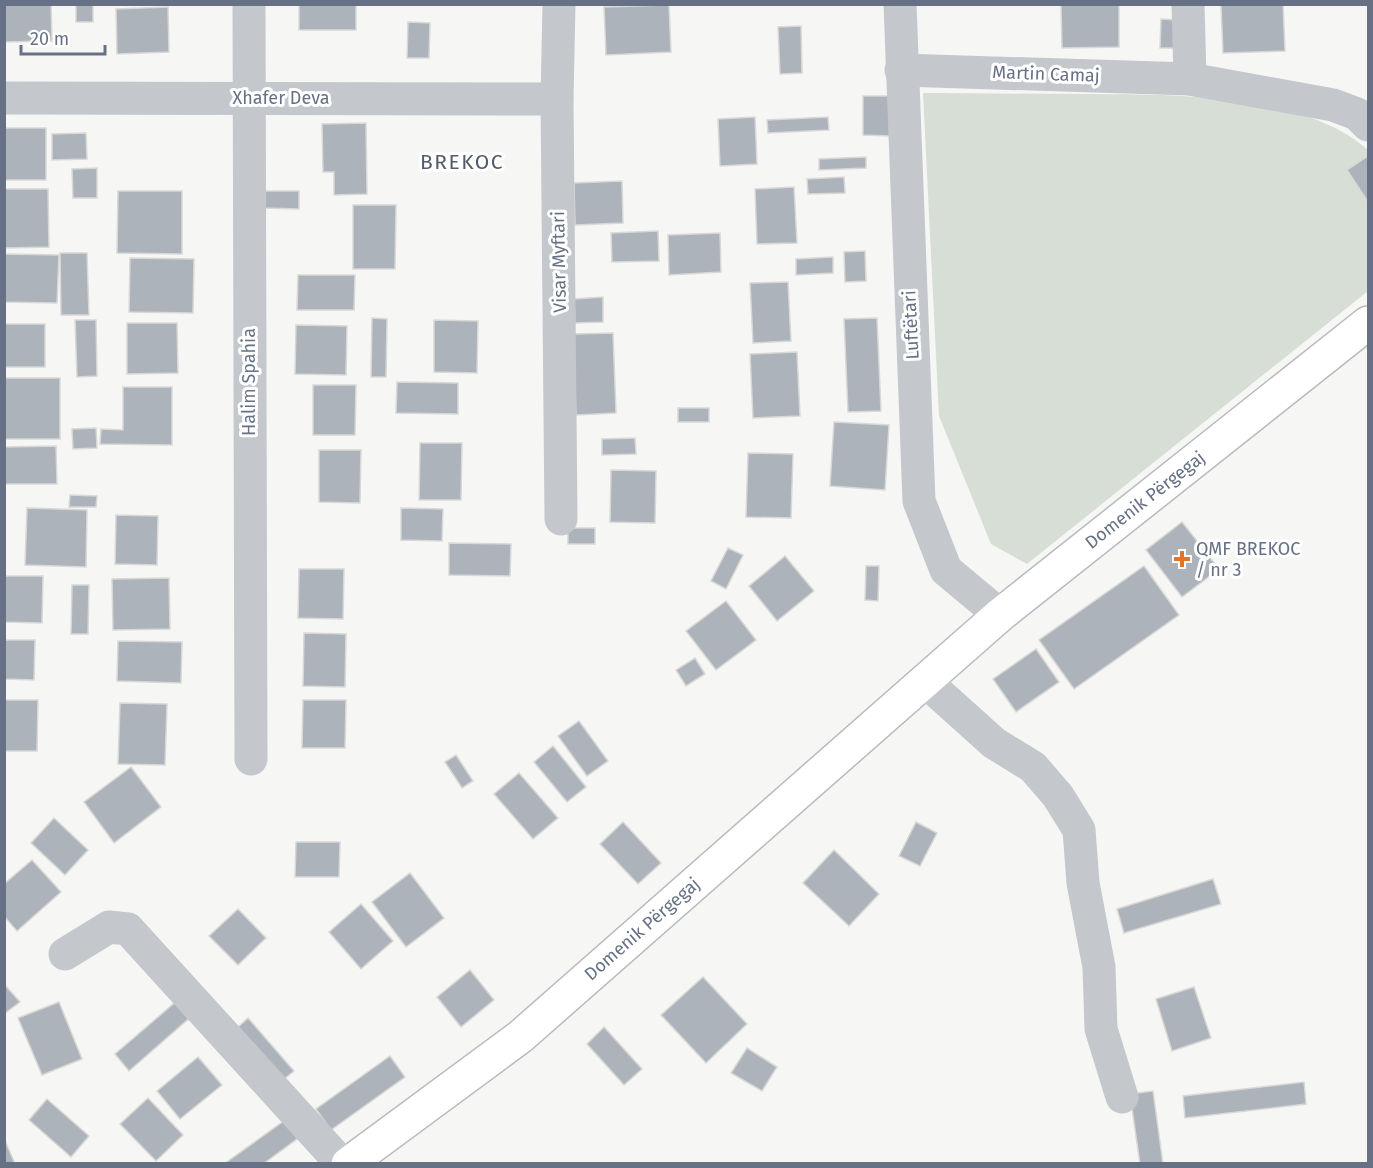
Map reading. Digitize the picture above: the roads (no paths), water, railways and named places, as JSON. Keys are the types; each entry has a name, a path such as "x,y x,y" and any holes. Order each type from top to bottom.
{"main road":[{"name":"Domenik Përgegaj","path":"348,1164 520,1037 1000,615 1368,323"}],"street":[{"name":"Halim Spahia","path":"249,4 251,759"},
{"name":"Visar Myftari","path":"559,4 557,99 561,519"},
{"name":"Luftëtari","path":"900,4 919,501 946,570 1000,615"},
{"path":"1188,4 1190,79"},
{"name":"Martin Camaj","path":"901,70 1190,79 1333,105 1357,114 1368,125"},
{"name":"Xhafer Deva","path":"4,98 557,99"},
{"path":"925,681 994,743 1033,767 1058,796 1080,830 1083,883 1098,967 1101,1029 1122,1097"},
{"path":"65,954 109,927 128,929 342,1164"}],"place":[{"name":"QMF BREKOC / nr 3","path":"1182,559"}],"district":[{"name":"BREKOC","path":"462,162"}]}
